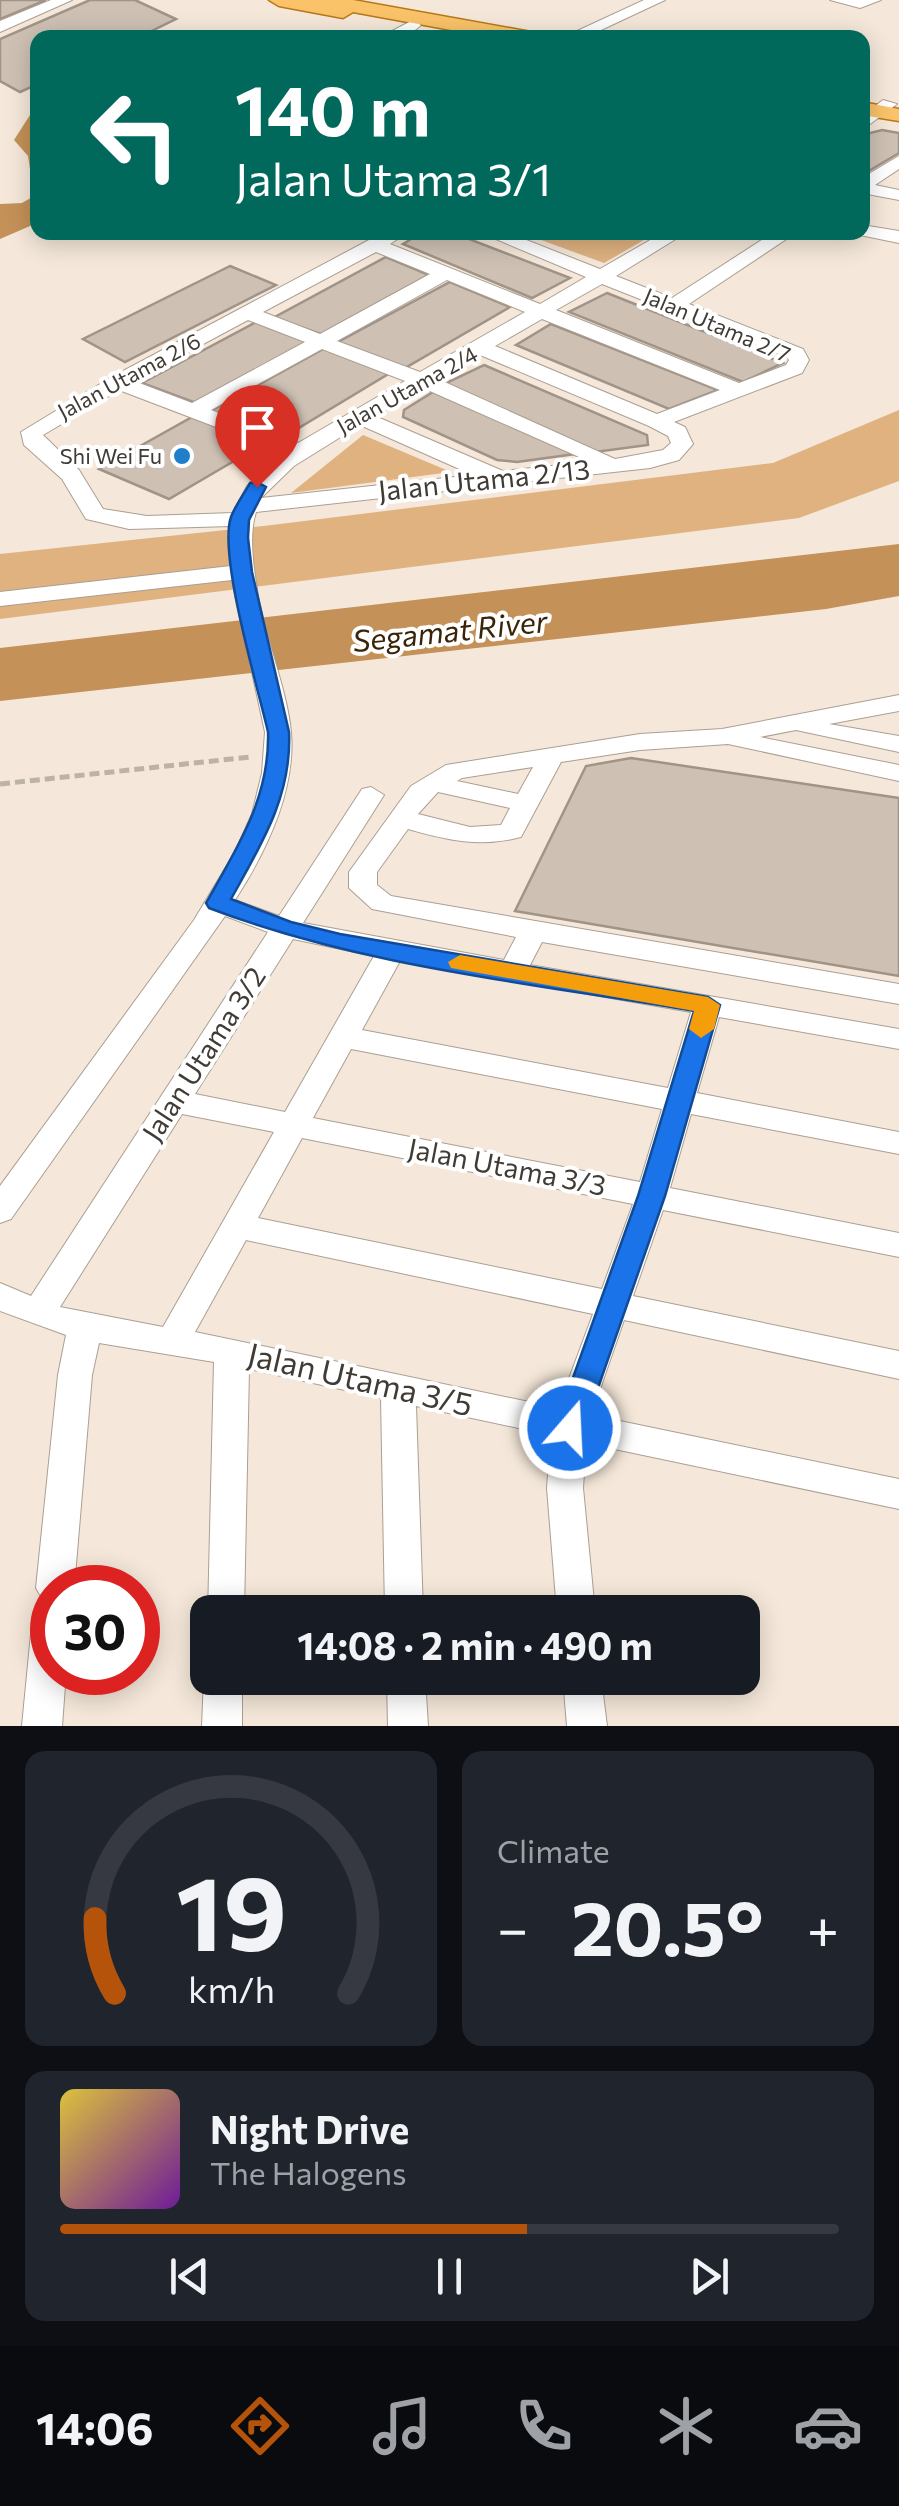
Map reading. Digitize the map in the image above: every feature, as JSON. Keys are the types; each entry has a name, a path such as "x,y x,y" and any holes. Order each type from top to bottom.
{"main road":[{"path":"279,0 394,30"},
{"path":"320,0 487,30"}],"street":[{"path":"0,27 64,0"},
{"path":"588,30 657,0"},
{"path":"838,0 873,0"},
{"path":"878,111 899,127"},
{"path":"870,181 899,161"},
{"path":"870,189 899,196"},
{"path":"870,232 899,237"},
{"name":"Jalan Utama 2/6","path":"242,513 128,523 94,514 72,475 45,456 32,440 32,432 116,382 386,240"},
{"name":"Jalan Utama 2/7","path":"508,240 796,353 800,360 795,369 657,420"},
{"name":"Jalan Utama 2/4","path":"242,513 257,487 301,452 664,240"},
{"path":"674,305 776,240"},
{"path":"375,246 738,390"},
{"path":"196,410 446,273"},
{"path":"247,314 424,381 594,455 610,466"},
{"path":"482,348 657,420"},
{"path":"116,382 301,452"},
{"path":"358,416 498,477"},
{"name":"Jalan Utama 2/13","path":"242,513 671,455 682,444 677,432 657,420"},
{"path":"0,1210 217,903 259,828 272,796 279,743 244,578 242,513"},
{"path":"0,599 244,578"},
{"path":"894,706 797,726 722,737 640,742 455,771 431,784 400,818 362,872 364,888 382,903 899,994"},
{"path":"797,726 899,744"},
{"path":"722,737 899,772"},
{"path":"400,818 476,836 511,832 552,755"},
{"path":"431,784 528,804"},
{"name":"Jalan Utama 3/2","path":"38,1313 370,795"},
{"path":"217,903 284,928 391,951 899,1039"},
{"path":"512,972 534,931"},
{"path":"172,1342 391,951"},
{"path":"574,1595 565,1488 570,1428 652,1196 708,1005"},
{"path":"345,1037 899,1143"},
{"name":"Jalan Utama 3/3","path":"174,1101 899,1245"},
{"path":"239,1226 899,1365"},
{"name":"Jalan Utama 3/5","path":"0,1296 38,1313 85,1326 232,1352 570,1428 899,1494"},
{"path":"57,1565 75,1375 85,1326"},
{"path":"225,1595 232,1352"},
{"path":"398,1388 404,1595"},
{"path":"42,1726 45,1695"},
{"path":"222,1726 223,1695"},
{"path":"407,1695 408,1726"},
{"path":"584,1695 587,1726"}],"path":[{"path":"0,784 279,743"}],"shaded area":[{"path":"541,240 644,240 604,263"},
{"path":"899,410 899,481 799,518 0,619 0,554 773,463"},
{"path":"363,435 451,472 291,493"}],"water":[{"path":"30,115 30,169 28,156 14,140"},
{"path":"30,198 30,226 0,239 0,204 22,203"},
{"name":"Segamat River","path":"899,544 899,596 826,609 0,701 0,648"}],"building":[{"path":"0,0 46,0 0,19"},
{"path":"90,0 135,0 176,19 153,30 30,30 30,88 20,92 0,81 0,39"},
{"path":"870,133 899,133 899,153 870,170"},
{"path":"410,240 472,240 570,278 532,298 403,244"},
{"path":"386,257 429,275 321,334 273,318"},
{"path":"230,266 276,285 125,362 83,339"},
{"path":"450,282 510,307 405,368 338,342"},
{"path":"607,293 783,363 743,382 569,312"},
{"path":"256,322 308,341 196,403 142,383"},
{"path":"551,324 718,390 669,409 516,345"},
{"path":"325,348 390,373 282,438 211,411"},
{"path":"484,365 647,435 648,445 595,452 442,385"},
{"path":"433,392 575,454 517,462 497,460 403,417 404,410"},
{"name":"Shi Wei Fu","path":"194,416 263,444 169,499 99,469"},
{"path":"631,758 899,798 899,976 515,911 586,766"}],"slow traffic":[{"path":"460,962 708,1005 701,1029"}],"place":[{"name":"Shi Wei Fu","path":"182,456"}],"route":[{"path":"257,487 240,520 239,538 242,572 278,732 279,754 272,796 259,828 217,903 284,928 340,941 708,1005 652,1196 570,1428"}]}
